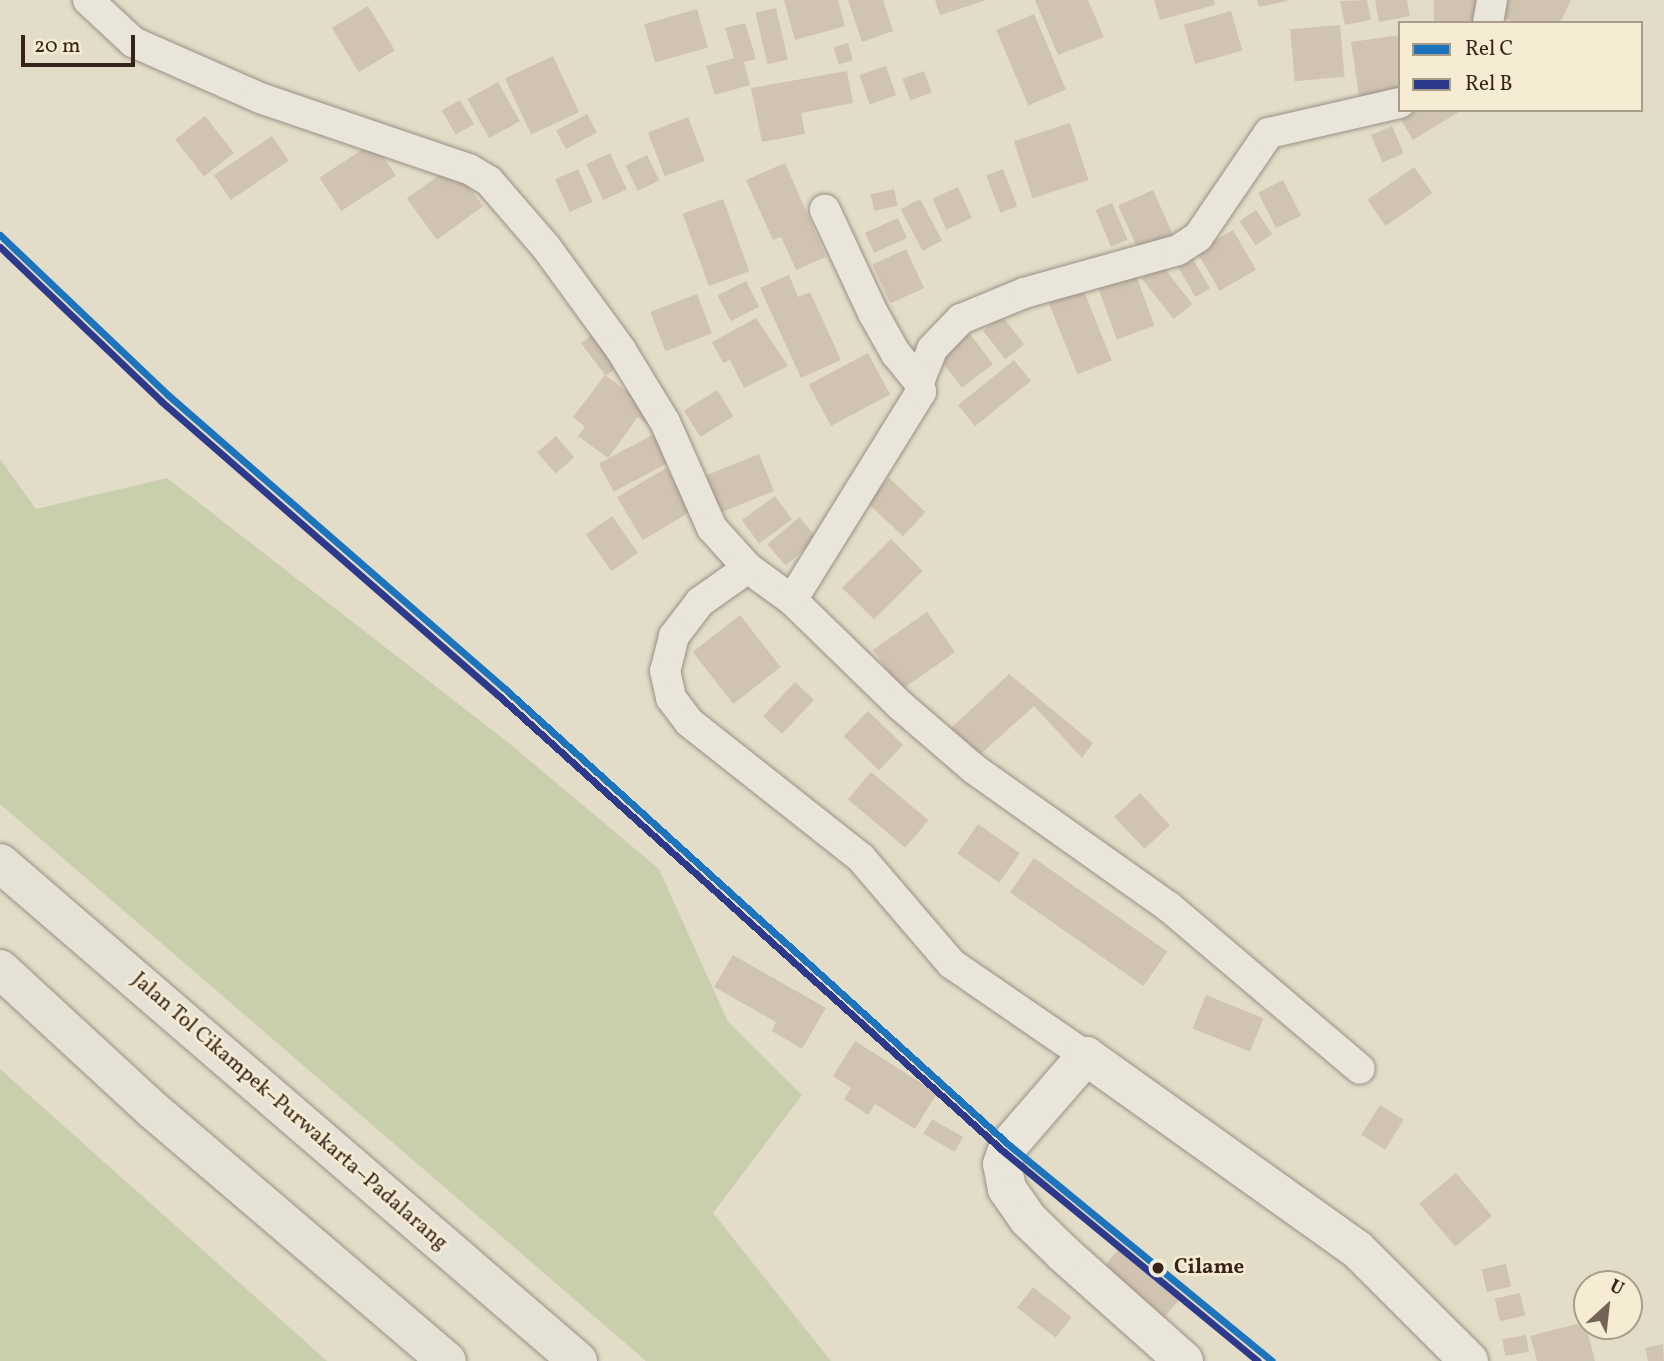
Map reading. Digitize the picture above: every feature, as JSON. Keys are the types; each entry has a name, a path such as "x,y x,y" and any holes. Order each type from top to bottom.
{"highway":[{"name":"Jalan Tol Cikampek–Purwakarta–Padalarang","path":"0,863 578,1361"},
{"path":"0,970 155,1111 447,1361"}],"street":[{"path":"88,0 132,42 260,98 469,169 489,181 547,247 621,350 665,422 712,528 748,568 792,600 902,707 974,769 1169,907 1360,1069"},
{"path":"1488,21 1492,0"},
{"path":"792,600 917,405 919,382 932,349 961,319 1024,293 1178,250 1198,237 1269,133 1398,103"},
{"path":"825,209 890,344 919,382"},
{"path":"748,568 700,603 674,636 665,671 671,698 689,722 861,858 952,964 1086,1056 1357,1250 1468,1361"},
{"path":"1086,1056 1009,1145 1002,1164 1007,1189 1028,1219 1064,1254 1184,1361"}],"green space":[{"path":"0,459 36,509 167,478 510,744 659,869 728,1022 802,1095 713,1213 831,1361 646,1361 0,804"},
{"path":"0,1069 327,1361 0,1361"}],"building":[{"path":"784,0 838,0 845,26 795,40"},
{"path":"848,0 883,0 893,31 862,42"},
{"path":"935,0 984,0 984,1 940,15"},
{"path":"1035,0 1088,0 1104,37 1058,55"},
{"path":"1154,0 1214,0 1215,5 1160,20"},
{"path":"1257,0 1287,0 1287,1 1259,7"},
{"path":"1367,0 1371,20 1345,25 1340,1"},
{"path":"1375,0 1407,0 1410,16 1379,22"},
{"path":"1434,0 1479,0 1479,21 1434,21"},
{"path":"1509,0 1571,0 1561,21 1511,21 1501,16"},
{"path":"368,6 395,51 359,72 332,28"},
{"path":"776,8 788,60 767,64 756,13"},
{"path":"697,9 708,47 655,63 644,24"},
{"path":"1231,11 1242,50 1195,64 1184,25"},
{"path":"1034,14 1066,89 1028,106 996,30"},
{"path":"745,23 756,59 744,62 750,85 715,95 706,66 734,58 725,28"},
{"path":"1340,25 1345,77 1295,81 1290,29"},
{"path":"1398,35 1398,91 1359,96 1351,42"},
{"path":"848,43 853,60 839,64 834,47"},
{"path":"553,56 579,112 531,135 505,78"},
{"path":"886,66 896,95 870,104 860,75"},
{"path":"847,71 853,103 801,113 805,134 762,142 751,88"},
{"path":"924,71 932,93 910,100 902,79"},
{"path":"498,82 520,121 489,138 467,99"},
{"path":"460,100 474,124 456,135 442,110"},
{"path":"1414,112 1459,112 1413,140 1401,120"},
{"path":"587,114 597,133 566,149 556,130"},
{"path":"205,116 234,153 204,176 175,139"},
{"path":"688,117 705,161 665,176 648,132"},
{"path":"1070,123 1089,180 1032,198 1014,141"},
{"path":"1392,126 1404,154 1383,163 1371,135"},
{"path":"272,136 289,161 231,200 214,175"},
{"path":"374,142 396,176 341,211 319,177"},
{"path":"610,153 627,189 603,200 586,164"},
{"path":"647,155 659,180 638,191 625,166"},
{"path":"785,163 826,257 796,270 781,237 773,240 746,180"},
{"path":"453,165 483,206 437,240 407,199"},
{"path":"1414,167 1432,193 1386,226 1367,200"},
{"path":"578,169 593,202 570,212 555,179"},
{"path":"1003,169 1017,206 1001,213 986,175"},
{"path":"1283,180 1301,216 1276,228 1258,193"},
{"path":"958,187 972,218 946,229 932,198"},
{"path":"894,189 898,206 874,211 871,194"},
{"path":"1153,190 1175,240 1141,256 1118,205"},
{"path":"723,199 749,271 709,286 683,214"},
{"path":"920,199 942,240 923,251 901,209"},
{"path":"1112,203 1128,240 1111,247 1095,210"},
{"path":"1256,210 1272,234 1256,245 1239,221"},
{"path":"898,218 907,238 874,253 865,233"},
{"path":"1233,230 1256,270 1220,291 1197,251"},
{"path":"906,249 924,288 891,304 872,265"},
{"path":"1193,259 1210,288 1195,297 1178,268"},
{"path":"1161,264 1192,304 1173,319 1142,279"},
{"path":"789,275 798,297 810,292 841,360 801,378 760,288"},
{"path":"1136,275 1154,326 1117,339 1098,289"},
{"path":"746,281 759,307 731,321 717,296"},
{"path":"1083,289 1112,360 1078,374 1049,303"},
{"path":"697,294 712,333 665,351 650,312"},
{"path":"1002,316 1024,344 1005,359 983,331"},
{"path":"756,318 788,366 744,388 730,360 723,363 712,342"},
{"path":"597,331 622,364 606,376 581,343"},
{"path":"969,333 993,364 962,388 938,357"},
{"path":"868,353 890,394 831,426 809,384"},
{"path":"1014,360 1031,381 975,426 958,405"},
{"path":"605,375 658,415 650,426 638,417 608,458 578,436 585,427 573,417"},
{"path":"717,390 733,416 700,437 684,411"},
{"path":"658,432 673,460 614,492 599,463"},
{"path":"556,436 574,457 556,474 537,452"},
{"path":"759,454 774,491 720,513 705,476"},
{"path":"666,468 692,511 643,540 617,497"},
{"path":"889,478 926,512 903,536 866,502"},
{"path":"775,496 792,519 759,544 742,520"},
{"path":"612,516 638,553 612,571 586,534"},
{"path":"799,517 817,538 786,566 767,545"},
{"path":"891,539 923,571 874,620 842,588"},
{"path":"927,612 955,652 901,690 873,650"},
{"path":"740,615 781,667 733,704 693,652"},
{"path":"1009,674 1093,743 1082,758 1034,706 973,761 947,732"},
{"path":"795,682 814,700 782,734 763,716"},
{"path":"868,711 903,745 879,770 844,736"},
{"path":"871,772 928,820 905,848 848,800"},
{"path":"1140,793 1170,825 1144,849 1114,817"},
{"path":"978,824 1020,853 999,883 957,853"},
{"path":"1034,858 1168,951 1143,986 1010,892"},
{"path":"733,955 826,1008 802,1049 772,1031 776,1022 714,987"},
{"path":"1206,995 1263,1018 1250,1052 1193,1028"},
{"path":"855,1041 937,1093 915,1129 875,1104 868,1115 844,1099 851,1088 833,1076"},
{"path":"1380,1105 1404,1120 1385,1150 1361,1135"},
{"path":"932,1119 963,1137 955,1152 924,1134"},
{"path":"1456,1173 1492,1216 1455,1247 1419,1204"},
{"name":"Cilame","path":"1122,1245 1183,1296 1159,1324 1098,1273"},
{"path":"1506,1264 1511,1286 1487,1292 1482,1270"},
{"path":"1033,1287 1072,1317 1056,1338 1017,1307"},
{"path":"1520,1293 1525,1315 1500,1321 1495,1299"},
{"path":"1573,1325 1573,1340 1590,1340 1595,1361 1537,1361 1530,1336"},
{"path":"1526,1335 1529,1352 1505,1356 1502,1339"},
{"path":"1663,1344 1664,1361 1648,1361 1645,1348"}],"rail line":[{"name":"C","path":"0,235 168,395 504,688 1009,1145 1272,1361"},
{"name":"B","path":"0,247 162,402 498,695 1003,1151 1258,1361"}],"place":[{"name":"Cilame","path":"1158,1268"}]}
